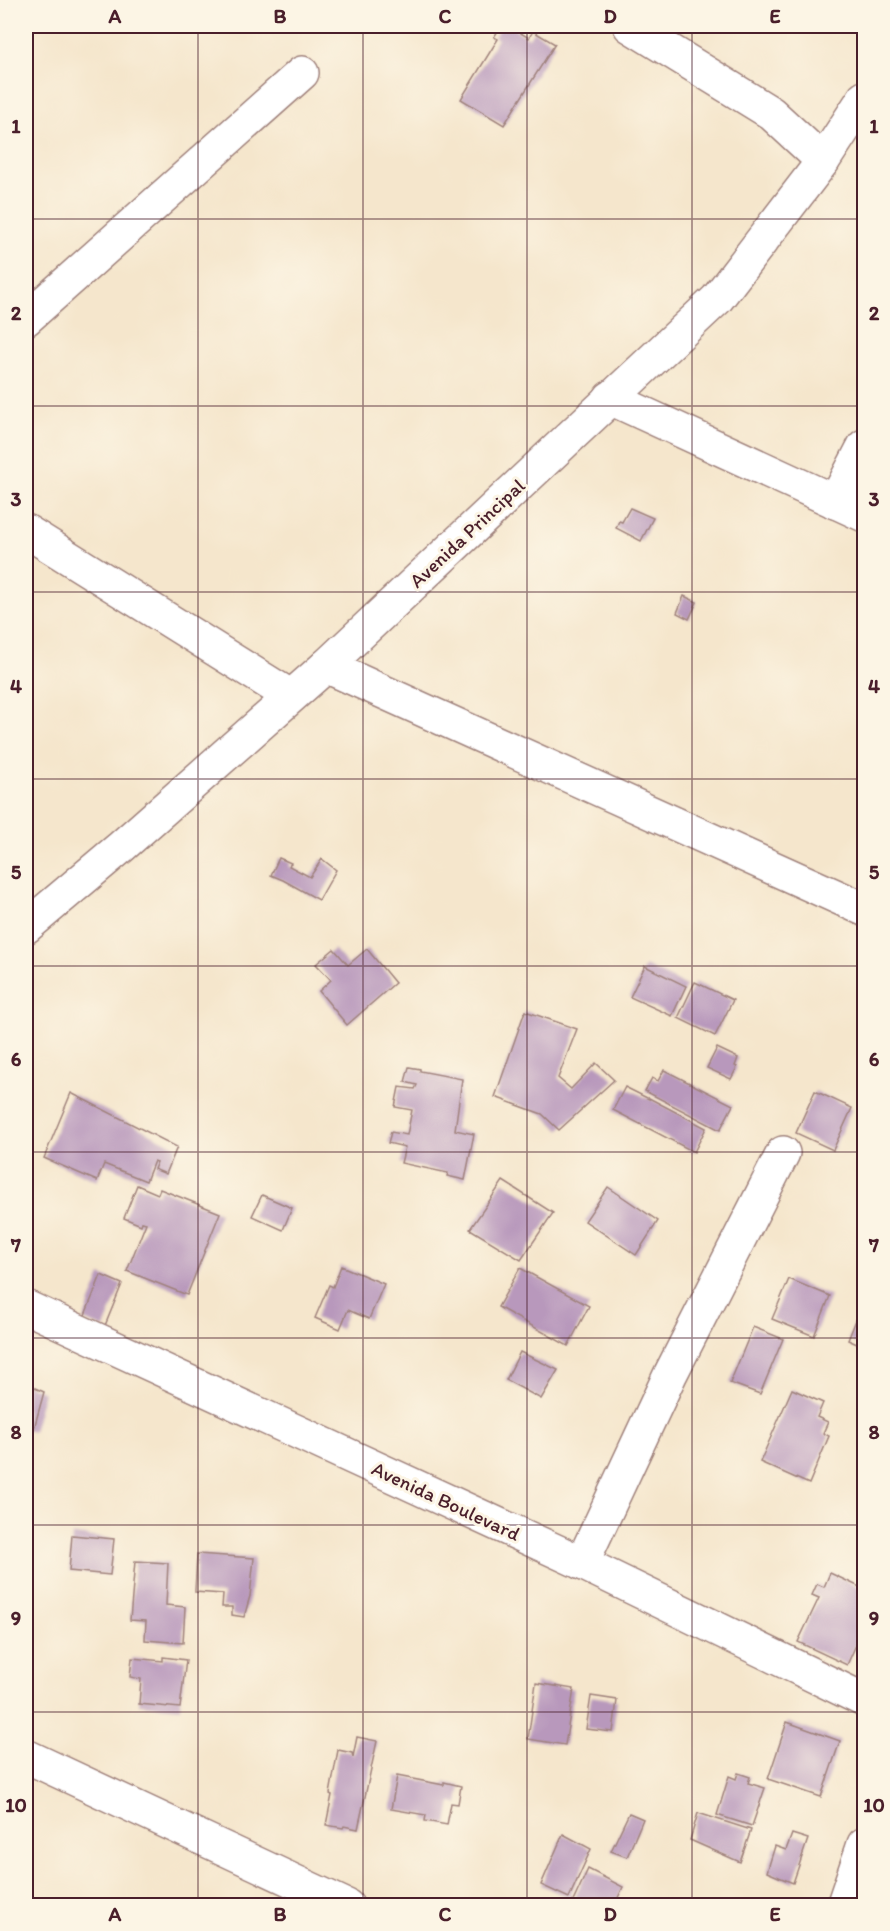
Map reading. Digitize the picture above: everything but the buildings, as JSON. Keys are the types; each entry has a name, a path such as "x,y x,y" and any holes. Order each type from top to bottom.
{"street":[{"path":"630,26 771,113 823,161"},
{"path":"26,319 303,74"},
{"name":"Avenida Principal","path":"26,927 163,811 326,666 717,299 823,161 864,98"},
{"path":"610,398 864,515"},
{"path":"835,502 864,446"},
{"path":"26,531 290,696"},
{"path":"326,666 864,909"},
{"path":"582,1563 670,1375 783,1153"},
{"name":"Avenida Boulevard","path":"26,1307 582,1563 864,1700"},
{"path":"26,1756 347,1905"},
{"path":"843,1905 864,1844"}]}
